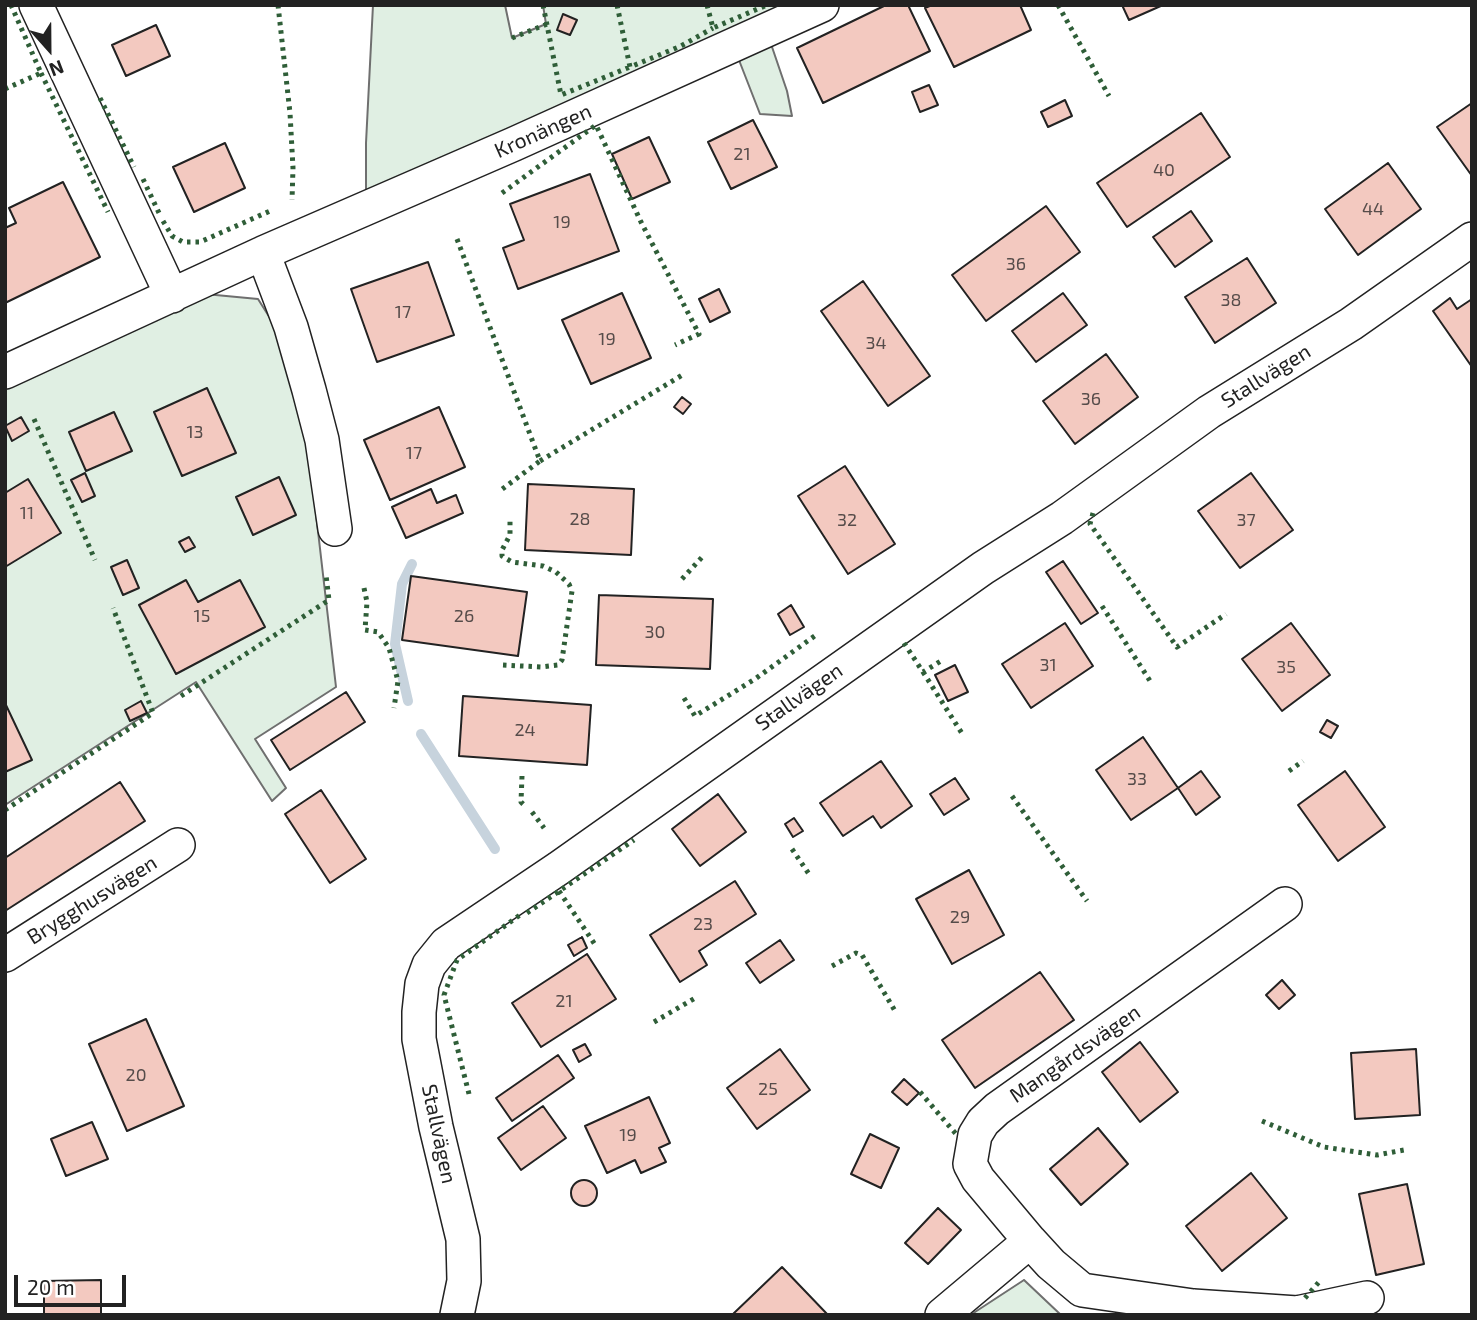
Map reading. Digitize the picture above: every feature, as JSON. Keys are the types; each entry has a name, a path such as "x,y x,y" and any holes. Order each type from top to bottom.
{"street":[{"path":"36,5 172,296"},
{"name":"Kronängen","path":"5,372 263,253 481,159 822,5"},
{"name":"Stallvägen","path":"457,1315 464,1281 463,1239 436,1127 419,1039 422,984 429,965 446,944 559,869 983,568 1062,518 1209,412 1351,324 1472,239"},
{"path":"263,253 291,327 309,390 322,440 335,529"},
{"name":"Brygghusvägen","path":"5,955 178,845"},
{"name":"Mangårdsvägen","path":"1285,904 997,1109 983,1122 975,1135 970,1164 978,1179 1030,1241 1051,1264 1082,1290 1192,1306 1297,1313 1367,1298"},
{"path":"942,1315 1030,1241"}],"green space":[{"path":"373,5 505,5 512,38 546,24 543,5 796,5 366,202"},
{"path":"771,44 787,91 792,116 760,114 737,55"},
{"path":"205,294 258,299 287,345 310,462 336,687 255,739 286,788 272,801 196,682 5,805 5,383"},
{"path":"1024,1280 1061,1315 972,1315 975,1312"}],"building":[{"path":"886,5 908,5 930,51 823,103 797,48"},
{"path":"932,5 1020,5 1031,30 954,67 925,8"},
{"path":"1122,5 1163,5 1129,20"},
{"path":"563,14 577,20 570,35 557,30"},
{"path":"156,25 170,56 126,76 112,45"},
{"path":"929,85 938,105 920,112 912,92"},
{"path":"1065,100 1072,116 1048,127 1041,112"},
{"path":"1472,103 1472,176 1437,127"},
{"path":"1201,113 1230,157 1127,227 1097,183"},
{"path":"753,120 777,167 731,189 708,142"},
{"path":"649,137 670,182 632,199 612,154"},
{"path":"225,143 245,188 194,212 173,167"},
{"path":"1388,163 1421,209 1358,255 1325,209"},
{"path":"590,174 619,251 518,289 503,248 524,240 510,204"},
{"path":"63,182 100,257 5,303 5,228 16,223 9,208"},
{"path":"1046,206 1080,252 986,321 952,275"},
{"path":"1191,211 1212,241 1175,267 1153,237"},
{"path":"1247,258 1276,303 1215,343 1185,297"},
{"path":"428,262 454,335 377,362 351,289"},
{"path":"863,281 930,376 888,406 821,311"},
{"path":"719,289 730,312 710,322 699,299"},
{"path":"622,293 651,358 591,384 562,320"},
{"path":"1063,293 1087,325 1036,362 1012,331"},
{"path":"1450,298 1457,309 1472,299 1472,367 1433,311"},
{"path":"1106,354 1138,397 1075,444 1043,401"},
{"path":"207,388 236,453 182,476 154,412"},
{"path":"682,397 691,404 683,414 674,407"},
{"path":"439,407 465,467 390,500 364,440"},
{"path":"114,412 132,451 86,471 69,432"},
{"path":"21,417 29,431 12,441 5,426"},
{"path":"845,466 895,544 848,574 798,496"},
{"path":"85,473 95,496 82,502 71,480"},
{"path":"1251,473 1293,530 1240,568 1198,511"},
{"path":"279,477 296,515 253,535 236,497"},
{"path":"28,479 61,533 5,567 5,493"},
{"path":"528,484 634,489 631,555 525,550"},
{"path":"431,489 437,503 456,495 463,513 406,538 392,507"},
{"path":"189,537 195,547 185,552 179,542"},
{"path":"127,560 139,588 123,595 111,567"},
{"path":"1063,561 1098,613 1081,624 1046,572"},
{"path":"411,576 527,592 518,656 402,640"},
{"path":"186,580 198,602 240,580 265,627 176,674 139,605"},
{"path":"599,595 713,599 710,669 596,665"},
{"path":"791,605 804,627 790,635 778,614"},
{"path":"1065,623 1093,666 1031,708 1002,664"},
{"path":"1291,623 1330,675 1282,711 1242,659"},
{"path":"955,665 968,692 948,701 935,675"},
{"path":"346,692 365,722 290,770 271,740"},
{"path":"463,696 591,705 587,765 459,756"},
{"path":"141,701 147,713 130,721 125,710"},
{"path":"5,703 32,760 5,772"},
{"path":"1327,720 1338,726 1331,738 1320,732"},
{"path":"1143,737 1178,788 1131,820 1096,770"},
{"path":"881,761 912,806 881,828 873,816 843,836 820,803"},
{"path":"1201,771 1220,797 1196,815 1178,788"},
{"path":"1345,771 1385,827 1338,861 1298,805"},
{"path":"955,778 969,799 944,815 930,794"},
{"path":"120,782 145,821 5,911 5,858"},
{"path":"321,790 366,859 330,883 285,814"},
{"path":"718,794 746,832 700,866 672,829"},
{"path":"794,818 803,831 793,837 785,824"},
{"path":"969,870 1004,935 952,964 916,899"},
{"path":"735,881 756,914 699,951 707,965 680,982 650,935"},
{"path":"582,937 587,948 574,956 568,945"},
{"path":"780,940 794,960 760,983 746,963"},
{"path":"587,954 616,999 541,1047 512,1003"},
{"path":"1040,972 1074,1020 975,1088 942,1040"},
{"path":"1282,980 1295,995 1279,1009 1266,995"},
{"path":"146,1019 184,1106 127,1131 89,1044"},
{"path":"1140,1042 1178,1092 1140,1122 1102,1072"},
{"path":"585,1044 591,1055 579,1062 573,1050"},
{"path":"780,1049 810,1090 757,1129 727,1088"},
{"path":"1416,1049 1420,1115 1355,1119 1351,1053"},
{"path":"558,1055 574,1078 512,1121 496,1098"},
{"path":"904,1079 919,1093 907,1105 892,1092"},
{"path":"649,1097 670,1143 659,1148 666,1162 641,1173 635,1160 607,1173 585,1126"},
{"path":"543,1106 566,1138 521,1170 498,1138"},
{"path":"92,1122 108,1159 66,1176 51,1139"},
{"path":"1098,1128 1128,1164 1081,1205 1050,1169"},
{"path":"870,1134 899,1148 881,1188 851,1174"},
{"path":"1251,1173 1287,1218 1222,1271 1186,1226"},
{"path":"584,1180 594,1183 597,1193 594,1203 584,1206 574,1203 571,1193 574,1183"},
{"path":"1407,1184 1424,1264 1376,1275 1359,1194"},
{"path":"938,1208 961,1230 928,1264 905,1243"},
{"path":"782,1267 828,1315 732,1315"},
{"path":"101,1280 101,1315 44,1315 44,1281"}],"waterway":[{"path":"408,701 395,644 402,584 412,564"},
{"path":"421,734 495,849"}],"hedge":[{"path":"5,89 41,73 11,5"},
{"path":"278,5 290,113 292,200"},
{"path":"543,5 561,95 630,67"},
{"path":"617,5 630,67 681,46 713,28"},
{"path":"707,5 713,28 767,5"},
{"path":"1058,5 1109,96"},
{"path":"512,38 547,24"},
{"path":"41,73 108,212"},
{"path":"100,98 134,167"},
{"path":"502,193 596,125 641,222 699,334 675,345"},
{"path":"143,179 159,213"},
{"path":"163,221 172,236 183,242 200,242 270,211"},
{"path":"457,239 540,461 501,490"},
{"path":"540,461 684,374"},
{"path":"34,419 95,560"},
{"path":"1093,513 1090,524 1177,647 1226,614"},
{"path":"503,665 558,665 562,660 572,591 569,584 556,572 543,566 512,562 502,556 502,550 510,535 510,520"},
{"path":"682,579 704,555"},
{"path":"181,696 329,600 326,575"},
{"path":"364,588 367,602 365,630 378,632 389,648 398,681 394,708"},
{"path":"1102,606 1152,684"},
{"path":"5,810 153,713 113,608"},
{"path":"684,698 695,716 755,679 816,635"},
{"path":"904,643 923,672 941,661"},
{"path":"923,672 963,735"},
{"path":"1289,771 1303,761"},
{"path":"522,776 521,802 526,807"},
{"path":"1012,796 1087,901"},
{"path":"532,812 544,828"},
{"path":"527,913 634,840"},
{"path":"792,849 811,877"},
{"path":"559,891 596,946"},
{"path":"469,1094 444,995 457,960 520,915"},
{"path":"832,966 856,953 862,955 895,1011"},
{"path":"654,1022 697,997"},
{"path":"920,1092 956,1134"},
{"path":"1262,1121 1324,1147 1377,1155 1404,1150"},
{"path":"1305,1298 1319,1282"}]}
